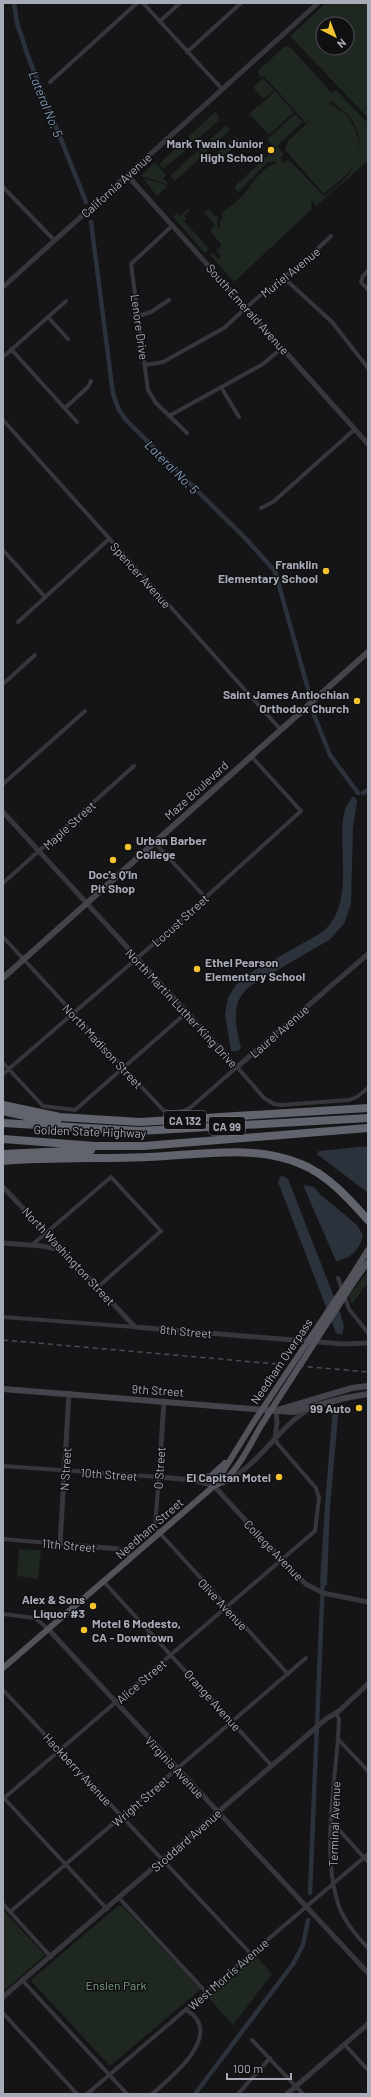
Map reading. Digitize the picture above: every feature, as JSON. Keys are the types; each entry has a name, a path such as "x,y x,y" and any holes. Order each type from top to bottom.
{"highway":[{"name":"CA 132","path":"3,1105 60,1117 140,1122 368,1108"},
{"path":"3,1111 87,1129"},
{"name":"Golden State Highway","path":"3,1124 138,1131 368,1118"},
{"name":"Golden State Highway","path":"3,1140 123,1146 197,1143 368,1128"},
{"path":"358,1129 368,1132"},
{"path":"3,1154 31,1152 157,1150 197,1143"},
{"path":"3,1161 54,1157 147,1157 245,1152 268,1153 290,1159 315,1170 342,1192 368,1220"}],"main road":[{"name":"Maze Boulevard","path":"3,978 368,652"},
{"name":"Needham Overpass","path":"216,1486 253,1423 368,1250"},
{"name":"Needham Overpass","path":"216,1486 234,1469 353,1283 367,1264"},
{"path":"276,1411 352,1388 368,1386"},
{"name":"9th Street","path":"3,1389 69,1393 292,1412 345,1398 368,1394"},
{"path":"193,1480 204,1479 214,1474 242,1441"},
{"name":"Needham Street","path":"3,1668 216,1486"}],"street":[{"path":"50,82 137,3"},
{"path":"144,3 222,89"},
{"path":"160,21 180,3"},
{"path":"187,52 241,3"},
{"name":"California Avenue","path":"3,287 318,3"},
{"name":"South Emerald Avenue","path":"127,175 283,347 355,430 366,437 368,444"},
{"path":"3,187 54,240"},
{"name":"Lenore Drive","path":"173,225 131,264 148,390 156,403 187,433"},
{"name":"Muriel Avenue","path":"145,365 163,362 217,332 284,278 331,236"},
{"path":"368,271 363,276 361,282 368,290"},
{"path":"284,278 332,322 368,368"},
{"path":"138,316 151,312 169,300"},
{"path":"3,357 66,301"},
{"path":"48,317 68,339"},
{"path":"169,416 263,364 283,347"},
{"path":"12,349 77,422"},
{"path":"65,408 88,387 91,380"},
{"path":"221,387 239,417"},
{"name":"Spencer Avenue","path":"3,420 280,730"},
{"path":"261,508 273,502 355,430"},
{"path":"18,622 109,539"},
{"path":"3,550 45,597"},
{"path":"3,684 35,655"},
{"path":"3,784 84,711"},
{"name":"Locust Street","path":"3,1074 136,959 301,811 251,756"},
{"name":"Maple Street","path":"3,883 134,766"},
{"name":"North Martin Luther King Drive","path":"3,812 136,959 267,1100 281,1105 349,1100 357,1097 368,1088"},
{"path":"154,842 205,897"},
{"name":"North Madison Street","path":"3,937 163,1110 168,1113 190,1108"},
{"name":"Laurel Avenue","path":"190,1108 368,954"},
{"path":"3,1063 43,1106 74,1110 186,1013"},
{"path":"32,1245 112,1177 161,1231 98,1287"},
{"name":"North Washington Street","path":"3,1187 135,1326"},
{"path":"3,1243 32,1245 63,1250"},
{"path":"338,1278 350,1310 368,1333"},
{"name":"8th Street","path":"3,1317 135,1326 342,1344 368,1343"},
{"name":"N Street","path":"60,1544 69,1393"},
{"name":"O Street","path":"160,1534 155,1526 164,1401"},
{"name":"Needham Street","path":"216,1486 236,1475 297,1416 310,1408"},
{"path":"275,1438 277,1423 276,1411"},
{"name":"Alice Street","path":"3,1798 227,1608 315,1531 319,1498 316,1488 277,1443 275,1438"},
{"name":"10th Street","path":"3,1466 193,1480 216,1486"},
{"name":"College Avenue","path":"216,1486 302,1581 318,1591 368,1602"},
{"name":"Olive Avenue","path":"160,1534 288,1674"},
{"name":"11th Street","path":"3,1539 119,1549 126,1552 132,1558"},
{"name":"Orange Avenue","path":"104,1582 272,1766"},
{"path":"3,1614 35,1618 48,1629"},
{"name":"Virginia Avenue","path":"48,1629 368,1973"},
{"name":"Wright Street","path":"10,1912 306,1658"},
{"name":"Stoddard Avenue","path":"3,1997 309,1734 336,1714 368,1684"},
{"name":"Hackberry Avenue","path":"3,1690 251,1954"},
{"name":"Terminal Avenue","path":"336,1714 339,1719 330,1861 337,1901 354,1931 368,1948"},
{"path":"338,1739 368,1771"},
{"path":"3,1798 107,1909"},
{"path":"332,1822 368,1862"},
{"name":"West Morris Avenue","path":"87,2094 368,1854"},
{"path":"119,1898 206,1992"},
{"path":"3,1904 51,1957"},
{"path":"23,1981 127,2094"},
{"path":"152,2094 180,2069 199,2038 201,2029 198,2020 186,2010"},
{"path":"3,2013 77,2094"},
{"path":"286,2094 368,2024"},
{"path":"252,2040 303,2094"},
{"path":"345,2045 368,2070"},
{"path":"238,2094 270,2058"}],"green space":[{"path":"326,3 368,3 368,118 290,36"},
{"path":"285,46 292,49 332,93 336,90 368,123 368,161 316,206 311,199 312,209 234,282 210,255 213,253 218,259 220,259 221,256 216,250 220,248 221,244 210,231 215,225 204,213 209,209 215,216 218,216 217,224 220,229 220,218 227,225 222,219 222,213 242,197 263,171 278,163 275,161 268,162 238,192 234,187 277,147 284,154 280,158 284,163 288,160 292,163 324,196 349,173 355,164 358,154 359,143 357,132 352,120 332,101 306,123 264,76 260,78 258,71"},
{"path":"263,78 274,90 263,99 253,87"},
{"path":"275,91 294,112 269,135 249,114 259,105 266,112 260,105"},
{"path":"329,103 344,113 354,126 359,149 354,165 324,194 285,150 288,141"},
{"path":"215,112 219,117 218,121 193,143 188,137"},
{"path":"295,114 303,122 275,148 267,139"},
{"path":"226,125 230,130 204,154 199,149"},
{"path":"236,136 240,141 214,165 209,160"},
{"path":"186,139 191,146 163,169 159,164"},
{"path":"197,151 202,156 175,181 170,176"},
{"path":"155,162 166,175 163,178 169,185 141,176"},
{"path":"143,178 166,185 167,187 157,196"},
{"path":"189,208 190,210 184,216 187,219 184,221 207,246 208,250 205,253 173,217 177,213 180,216"},
{"path":"368,1271 368,1282 352,1304 349,1296"},
{"path":"19,1549 41,1550 38,1579 17,1576"},
{"name":"Enslen Park","path":"118,1906 122,1906 201,1989 110,2066 32,1982 32,1979"},
{"path":"3,1910 45,1955 3,1992"},
{"path":"256,1956 272,1974 233,2025 208,1997"}],"shaded area":[{"path":"352,797 355,797 357,801 353,828 351,904 344,924 329,940 250,986 243,993 239,1000 236,1015 237,1031 241,1048 238,1051 231,1051 225,1014 228,998 235,986 250,973 321,933 331,922 338,910 343,880 343,819 345,809"},
{"path":"368,1146 368,1193 317,1154 319,1151"},
{"path":"283,1176 288,1179 341,1315 344,1327 342,1335 336,1333 278,1182 280,1177"},
{"path":"303,1185 314,1187 321,1195 357,1225 363,1235 360,1245 346,1258 336,1261"},
{"path":"339,1406 330,1507 327,1586 320,1583 326,1491 333,1407"}],"waterway":[{"name":"Lateral No. 5","path":"14,3 17,23 29,59 86,202"},
{"name":"Lateral No. 5","path":"91,222 113,394 119,410 126,420 246,539 275,571 308,689"},
{"path":"314,715 330,755 358,793"},
{"path":"363,793 368,790"},
{"path":"310,1893 323,1579"},
{"path":"195,2094 293,1964 303,1945 308,1920"}],"railway":[{"path":"3,1340 368,1372"}],"place":[{"name":"Mark Twain Junior High School","path":"271,150"},
{"name":"Franklin Elementary School","path":"326,571"},
{"name":"Saint James Antiochian Orthodox Church","path":"357,701"},
{"name":"Urban Barber College","path":"128,847"},
{"name":"Doc's Q'In Pit Shop","path":"113,860"},
{"name":"Ethel Pearson Elementary School","path":"197,969"},
{"name":"99 Auto","path":"359,1408"},
{"name":"El Capitan Motel","path":"279,1477"},
{"name":"Alex & Sons Liquor #3","path":"93,1606"},
{"name":"Motel 6 Modesto, CA - Downtown","path":"84,1630"}]}
